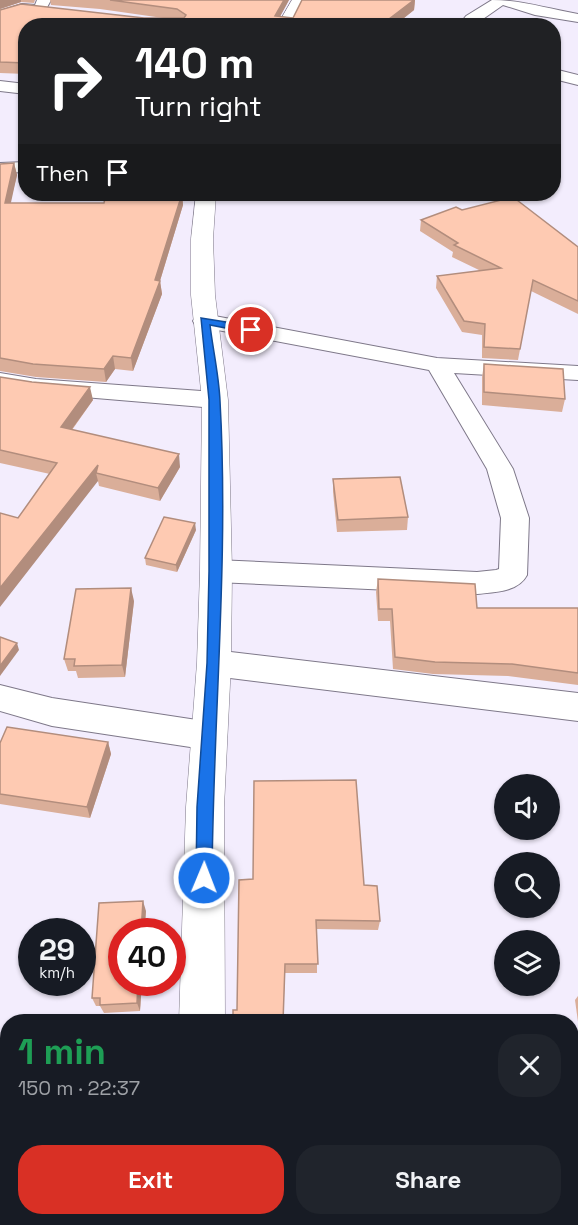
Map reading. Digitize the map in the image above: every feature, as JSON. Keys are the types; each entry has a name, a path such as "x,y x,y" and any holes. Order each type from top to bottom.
{"street":[{"path":"289,18 299,0"},
{"path":"473,18 501,0 535,11 578,18"},
{"path":"1,14 42,5 59,12"},
{"path":"561,76 578,80"},
{"path":"0,86 18,88"},
{"path":"0,168 18,168"},
{"path":"202,1014 205,807 214,663 216,571 215,400 204,321 202,239 205,201"},
{"path":"204,321 437,365 578,373"},
{"path":"216,571 477,583 501,581 513,575 515,518 500,469 437,365"},
{"path":"0,380 36,386 215,400"},
{"path":"214,663 578,707"},
{"path":"0,698 52,712 210,736"}],"building":[{"path":"110,0 284,0 275,16 293,18 184,18 186,15 177,9"},
{"path":"302,0 414,0 390,18 293,18"},
{"path":"21,4 144,18 18,18 18,63 0,62 0,10"},
{"path":"14,163 5,203 180,201 155,280 160,281 131,358 113,356 104,369 33,364 0,358 0,164"},
{"path":"497,201 518,201 578,247 578,301 533,280 520,349 484,347 485,324 464,321 437,276 501,268 454,245 458,243 421,220 456,207 462,210"},
{"path":"484,364 563,369 565,399 484,392"},
{"path":"0,377 90,387 61,427 179,454 158,488 96,473 98,465 0,588 0,513 18,518 57,463 0,450"},
{"path":"400,477 408,517 338,520 333,479"},
{"path":"164,517 195,523 176,565 145,558"},
{"path":"378,579 475,584 477,608 578,608 578,673 512,664 435,662 395,657 392,609 379,609"},
{"path":"131,588 122,665 74,666 75,659 64,659 76,589"},
{"path":"0,637 17,643 0,666"},
{"path":"7,727 108,742 87,807 0,794 0,743"},
{"path":"356,780 364,885 377,886 380,921 316,920 318,964 285,964 283,1014 233,1014 233,1010 237,1010 239,880 253,879 254,781"},
{"path":"143,901 142,918 108,918 108,996 137,996 137,1003 100,1005 100,998 92,998 96,996 99,903"}],"route":[{"path":"204,878 216,571 215,400 204,321 251,330"}]}
